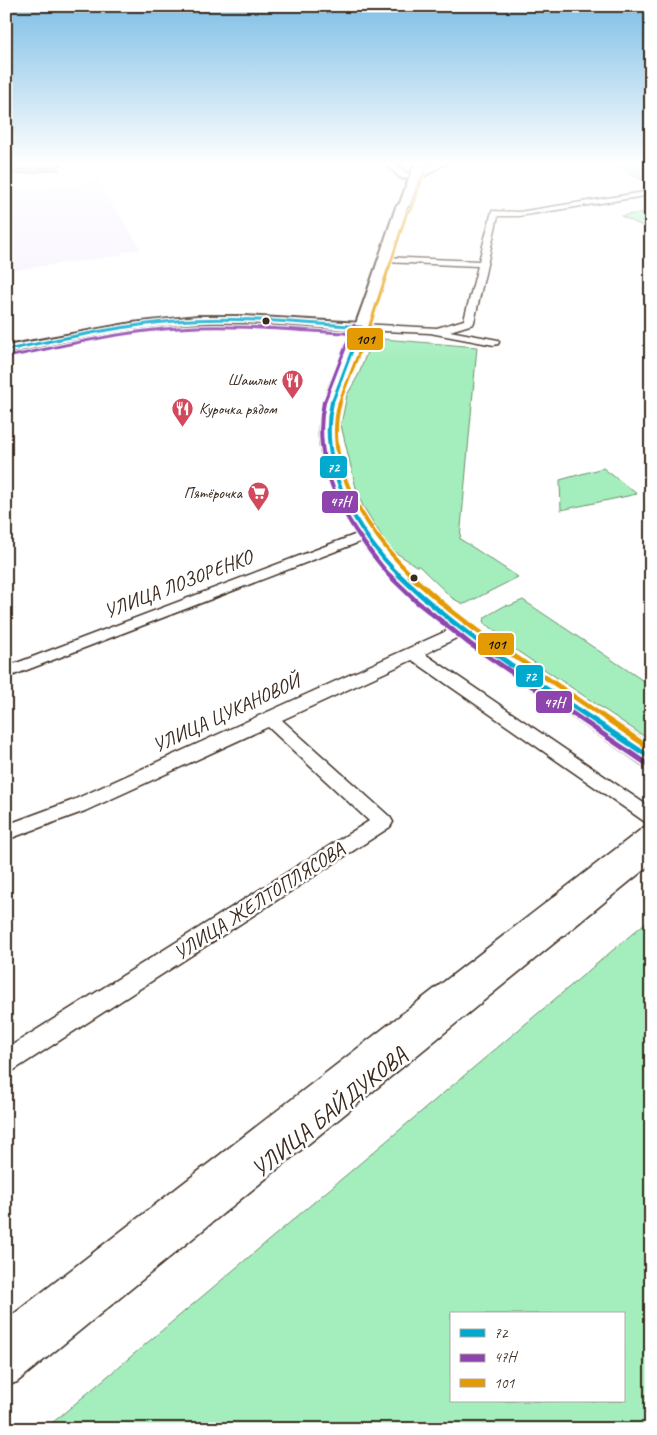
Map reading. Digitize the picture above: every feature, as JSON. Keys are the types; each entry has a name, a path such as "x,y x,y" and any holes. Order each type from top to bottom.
{"main road":[{"path":"394,229 336,394 328,424 332,462 343,497 365,535 397,574 462,629 651,758"}],"street":[{"path":"438,331 469,322 492,229"},
{"path":"384,259 482,264"},
{"path":"6,350 117,329 176,321 227,320 438,331 494,342"},
{"name":"УЛИЦА ЛОЗОРЕНКО","path":"6,673 365,535"},
{"name":"УЛИЦА ЦУКАНОВОЙ","path":"6,833 78,806 462,629"},
{"path":"413,653 651,818"},
{"name":"УЛИЦА ЖЕЛТОПЛЯСОВА","path":"6,1062 382,822 269,718"},
{"name":"УЛИЦА БАЙДУКОВА","path":"6,1338 651,830"},
{"name":"УЛИЦА БАЙДУКОВА","path":"6,1371 651,852"}],"shaded area":[{"path":"6,229 128,229 141,249 121,252 123,255 6,271"}],"green space":[{"path":"372,338 477,347 460,539 518,577 467,603 463,604 452,598 419,566 416,566 389,548 363,506 357,492 341,425 347,395 359,374"},
{"path":"603,468 637,494 561,510 560,480"},
{"path":"523,600 651,686 651,741 495,636 499,633 484,623 485,617 506,605 509,606"},
{"path":"651,918 651,1429 45,1429"}],"transit line":[{"name":"101","path":"402,229 376,309 343,391 335,423 335,438 339,460 362,513 380,540 401,566 424,589 476,630 651,749"},
{"name":"72","path":"6,350 111,329 175,321 222,319 361,327"},
{"name":"47Н","path":"354,325 328,389 321,415 320,429 326,469 350,523 369,551 392,577 442,624 647,764"},
{"name":"47Н","path":"7,357 113,336 177,328 246,327 361,334"},
{"name":"72","path":"361,327 340,378 332,404 328,438 336,475 357,520 376,548 398,574 448,619 651,758"}],"place":[{"name":"Шашлык","path":"292,399"},
{"name":"Курочка рядом","path":"183,428"},
{"name":"Пятёрочка","path":"258,512"}]}
